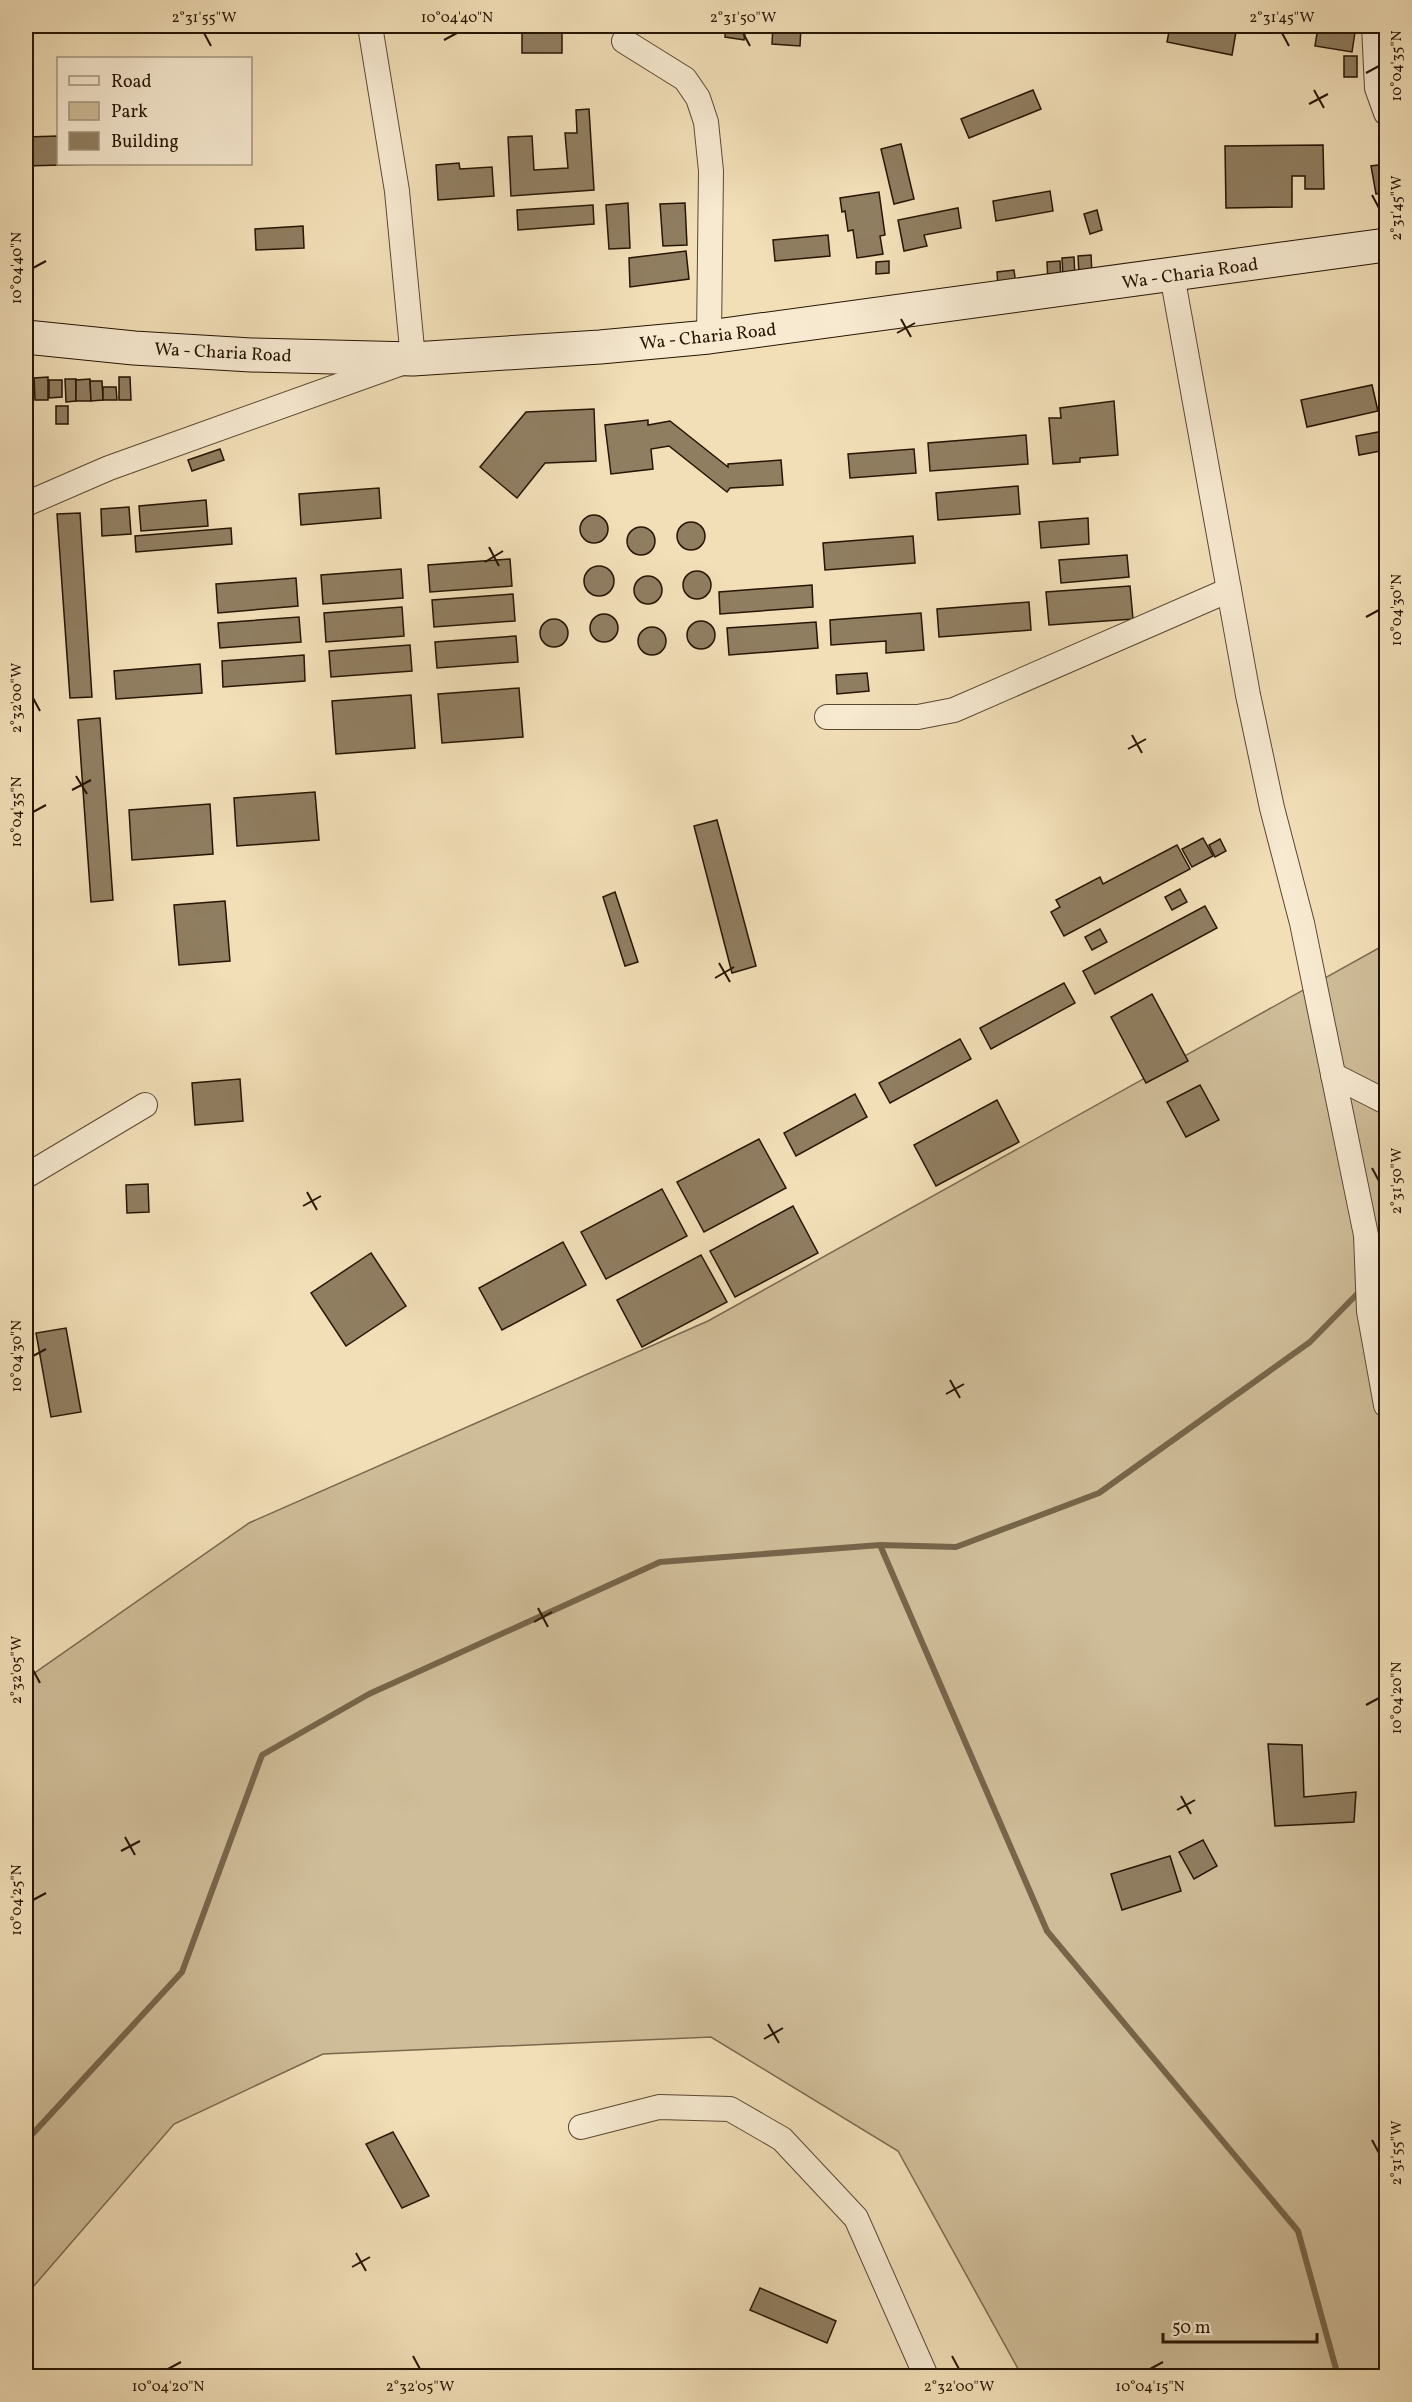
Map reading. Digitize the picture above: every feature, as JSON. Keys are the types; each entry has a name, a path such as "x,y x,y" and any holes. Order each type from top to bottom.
{"street":[{"path":"26,504 109,468 413,359 397,191 370,26"},
{"path":"1374,26 1377,88 1386,113"},
{"path":"624,41 684,79 698,98 706,122 711,171 709,337"},
{"name":"Wa - Charia Road","path":"26,337 134,348 251,355 413,359 600,347 709,337 1386,245"},
{"path":"1172,275 1228,590 1270,797 1302,923 1366,1234 1369,1311 1386,1405"},
{"path":"827,717 918,717 954,710 1228,590"},
{"path":"1333,1075 1386,1102"},
{"path":"26,1176 146,1105"},
{"path":"581,2127 659,2107 730,2109 782,2139 856,2218 926,2376"}],"green space":[{"path":"1386,944 1386,2376 1022,2376 898,2151 711,2037 323,2054 174,2124 26,2295 26,1679 249,1523 708,1321"}],"building":[{"path":"726,26 746,26 744,40 725,37"},
{"path":"773,26 801,26 800,46 772,44"},
{"path":"1170,26 1237,26 1232,55 1167,42"},
{"path":"1318,27 1355,32 1352,52 1315,46"},
{"path":"522,30 562,30 562,53 522,53"},
{"path":"1344,56 1357,56 1357,77 1344,77"},
{"path":"1033,90 1041,109 969,138 961,119"},
{"path":"589,109 594,190 511,196 508,137 532,136 534,170 568,168 565,133 577,133 576,110"},
{"path":"57,136 57,165 62,165 26,166 26,137"},
{"path":"901,144 914,199 894,204 881,149"},
{"path":"1323,145 1324,189 1305,189 1305,176 1292,176 1292,207 1226,208 1225,146"},
{"path":"459,163 460,169 492,167 494,196 438,200 436,165"},
{"path":"1386,164 1386,193 1376,194 1371,166"},
{"path":"1050,191 1053,211 996,221 993,201"},
{"path":"879,192 885,235 880,236 883,254 857,258 853,230 848,231 840,198"},
{"path":"628,203 630,248 609,249 606,205"},
{"path":"685,203 687,245 663,246 660,204"},
{"path":"593,205 594,224 518,230 517,210"},
{"path":"958,208 961,228 924,235 927,246 904,251 898,220"},
{"path":"1097,210 1102,230 1090,234 1084,214"},
{"path":"303,226 304,248 256,250 255,229"},
{"path":"828,235 830,256 775,261 773,240"},
{"path":"686,251 689,279 630,287 629,258"},
{"path":"1091,255 1092,274 1079,275 1078,256"},
{"path":"1074,257 1075,277 1063,277 1062,258"},
{"path":"889,261 889,273 876,274 876,262"},
{"path":"1060,261 1061,282 1048,282 1047,262"},
{"path":"1014,270 1016,285 998,287 997,272"},
{"path":"48,377 48,400 35,400 34,378"},
{"path":"119,377 130,377 131,400 119,400"},
{"path":"65,379 76,379 76,401 66,402"},
{"path":"90,379 91,401 76,401 76,380"},
{"path":"49,380 62,380 62,397 49,398"},
{"path":"90,381 102,381 103,400 91,401"},
{"path":"1372,385 1378,411 1307,427 1301,400"},
{"path":"103,387 116,387 117,400 103,400"},
{"path":"1114,401 1118,455 1080,458 1080,462 1053,464 1049,418 1061,418 1060,408"},
{"path":"56,406 68,406 68,424 56,424"},
{"path":"594,409 596,461 545,463 517,498 480,467 526,412"},
{"path":"648,420 648,425 670,421 728,467 728,464 781,460 783,485 730,488 727,492 669,446 651,449 653,469 611,474 605,425"},
{"path":"1384,431 1386,450 1359,455 1356,436"},
{"path":"1026,435 1028,464 930,471 928,443"},
{"path":"220,449 224,460 192,471 188,460"},
{"path":"914,449 916,473 850,478 848,454"},
{"path":"1018,486 1020,514 938,520 936,493"},
{"path":"379,488 381,518 301,525 299,494"},
{"path":"206,500 208,526 141,531 139,506"},
{"path":"129,507 131,534 102,536 101,509"},
{"path":"80,513 92,697 70,698 57,514"},
{"path":"594,515 604,519 608,529 604,539 594,543 584,539 580,529 584,519"},
{"path":"1088,518 1089,544 1041,548 1039,522"},
{"path":"691,522 701,526 705,536 701,546 691,550 681,546 677,536 681,526"},
{"path":"641,527 651,531 655,541 651,551 641,555 631,551 627,541 631,531"},
{"path":"231,528 232,544 136,552 135,536"},
{"path":"913,536 915,563 825,570 823,543"},
{"path":"1127,555 1129,577 1061,583 1059,560"},
{"path":"510,559 512,586 430,592 428,565"},
{"path":"599,566 609,571 614,581 609,591 599,596 589,591 584,581 589,571"},
{"path":"401,569 403,598 323,604 321,575"},
{"path":"697,571 707,575 711,585 707,595 697,599 687,595 683,585 687,575"},
{"path":"648,576 658,580 662,590 658,600 648,604 638,600 634,590 638,580"},
{"path":"296,578 298,606 218,613 216,584"},
{"path":"812,585 813,607 720,614 719,592"},
{"path":"1130,586 1133,619 1049,625 1046,592"},
{"path":"513,594 515,621 434,627 432,600"},
{"path":"1029,602 1031,630 939,637 937,609"},
{"path":"402,607 404,636 326,642 324,613"},
{"path":"921,613 924,650 886,653 886,641 831,645 830,620"},
{"path":"604,614 614,618 618,628 614,638 604,642 594,638 590,628 594,618"},
{"path":"299,617 301,642 220,648 218,623"},
{"path":"554,619 564,623 568,633 564,643 554,647 544,643 540,633 544,623"},
{"path":"701,621 711,625 715,635 711,645 701,649 691,645 687,635 691,625"},
{"path":"816,622 818,648 729,655 727,628"},
{"path":"652,627 662,631 666,641 662,651 652,655 642,651 638,641 642,631"},
{"path":"516,636 518,662 437,668 435,642"},
{"path":"410,645 412,671 331,677 329,651"},
{"path":"304,655 305,681 223,687 222,661"},
{"path":"200,664 202,693 116,699 114,671"},
{"path":"867,673 869,691 837,694 836,675"},
{"path":"519,688 523,737 442,743 438,694"},
{"path":"411,695 415,748 336,754 332,701"},
{"path":"100,718 113,900 91,902 78,720"},
{"path":"315,792 319,840 237,846 234,798"},
{"path":"210,804 213,854 132,860 129,810"},
{"path":"717,820 756,966 732,973 694,826"},
{"path":"1203,838 1213,856 1192,867 1182,849"},
{"path":"1220,839 1226,851 1215,857 1209,845"},
{"path":"1177,845 1190,869 1064,936 1051,912 1060,907 1056,900 1100,877 1103,884"},
{"path":"1180,889 1187,902 1172,910 1165,897"},
{"path":"615,892 638,962 625,966 603,897"},
{"path":"225,901 230,961 179,965 174,905"},
{"path":"1205,906 1217,928 1095,994 1083,971"},
{"path":"1100,929 1107,942 1092,950 1085,937"},
{"path":"1064,983 1075,1003 991,1049 980,1028"},
{"path":"1152,994 1188,1061 1146,1083 1111,1017"},
{"path":"960,1039 971,1059 890,1103 879,1083"},
{"path":"240,1079 243,1121 195,1125 192,1083"},
{"path":"1200,1085 1219,1120 1186,1137 1167,1102"},
{"path":"855,1094 867,1117 796,1156 784,1133"},
{"path":"997,1100 1019,1142 936,1186 914,1145"},
{"path":"759,1139 786,1188 704,1232 677,1182"},
{"path":"148,1184 149,1212 127,1213 126,1185"},
{"path":"662,1189 687,1236 606,1279 581,1232"},
{"path":"793,1206 818,1253 735,1297 710,1251"},
{"path":"563,1242 586,1285 502,1330 479,1288"},
{"path":"371,1253 406,1306 346,1346 311,1293"},
{"path":"701,1255 727,1302 642,1347 617,1300"},
{"path":"66,1328 81,1412 51,1417 36,1333"},
{"path":"1268,1744 1302,1745 1304,1797 1356,1792 1354,1822 1275,1826"},
{"path":"1203,1840 1217,1866 1194,1879 1179,1852"},
{"path":"1170,1856 1181,1891 1122,1910 1111,1874"},
{"path":"393,2132 429,2196 402,2208 366,2144"},
{"path":"760,2288 836,2321 827,2343 750,2310"}],"waterway":[{"path":"1374,1276 1386,1263"},
{"path":"26,2141 182,1972 262,1755 369,1694 660,1562 880,1545 956,1547 1099,1493 1310,1342 1361,1290"},
{"path":"880,1545 1047,1931 1298,2231 1338,2376"}]}
